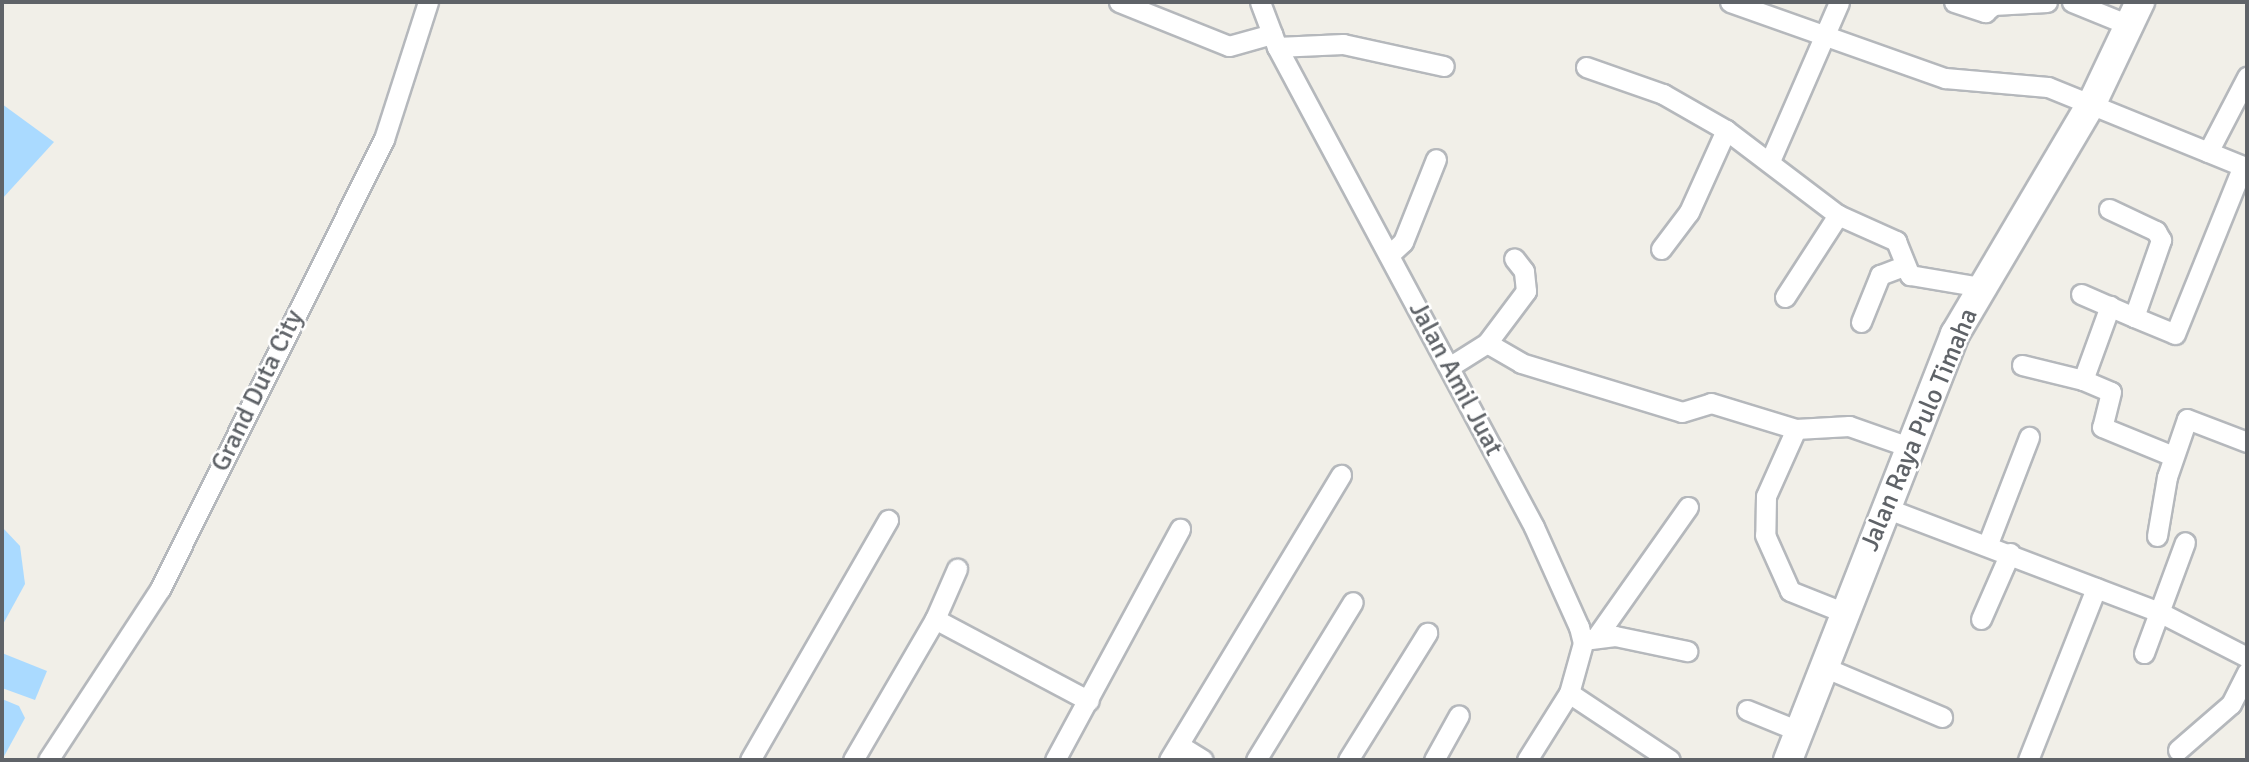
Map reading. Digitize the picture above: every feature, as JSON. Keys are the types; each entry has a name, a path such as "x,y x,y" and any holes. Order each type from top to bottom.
{"street":[{"name":"Grand Duta City","path":"48,760 165,579 384,139 428,2"},
{"path":"1119,2 1228,46 1275,40 1343,44 1444,66"},
{"name":"Jalan Amil Juat","path":"1260,2 1275,40 1534,527 1590,640"},
{"path":"1730,2 1826,40 1945,78 2041,85 2093,101 2245,167 2175,334 2081,294"},
{"path":"1770,161 1826,40 1839,2"},
{"path":"1954,2 1986,12 1993,5 2047,2"},
{"path":"2072,2 2134,13"},
{"name":"Jalan Raya Pulo Timaha","path":"1788,760 1826,668 1883,507 1981,287 2093,101 2134,13"},
{"path":"1586,67 1662,94 1726,130 1838,215 1896,241 1903,266 1914,276 1981,287"},
{"path":"2208,152 2247,77"},
{"path":"1661,249 1689,212 1726,130"},
{"path":"1389,255 1404,242 1436,159"},
{"path":"2109,209 2161,237 2134,317"},
{"path":"1784,297 1838,215"},
{"path":"1449,367 1487,343 1526,291 1524,271 1514,258"},
{"path":"1861,322 1880,275 1903,266"},
{"path":"2083,380 2110,306"},
{"path":"1487,343 1521,363 1678,411 1711,403 1796,429 1849,426 1909,447"},
{"path":"2022,365 2083,380 2111,392 2102,428 2173,456"},
{"path":"2157,537 2173,456 2188,418 2247,442"},
{"path":"1796,429 1766,496 1765,535 1790,591 1845,613"},
{"path":"1987,546 2029,437"},
{"path":"1203,760 1174,753 1341,475"},
{"path":"1883,507 2010,553 2159,612 2247,657"},
{"path":"1527,760 1569,693 1590,640 1688,508"},
{"path":"750,760 888,520"},
{"path":"1055,760 1180,529"},
{"path":"2144,653 2185,542"},
{"path":"1981,619 2010,553"},
{"path":"860,758 935,619 957,569"},
{"path":"2028,760 2096,588"},
{"path":"1256,760 1353,602"},
{"path":"935,619 1089,701"},
{"path":"1348,760 1427,634"},
{"path":"1590,640 1687,651"},
{"path":"1826,668 1942,716"},
{"path":"2178,750 2231,704 2247,672"},
{"path":"1569,693 1670,760"},
{"path":"1747,710 1801,732"},
{"path":"1434,760 1459,715"}],"water":[{"path":"2,104 54,142 2,199"},
{"path":"2,527 20,546 25,584 2,626"},
{"path":"2,653 47,671 35,700 2,688"},
{"path":"2,699 19,706 25,718 2,760"}]}
